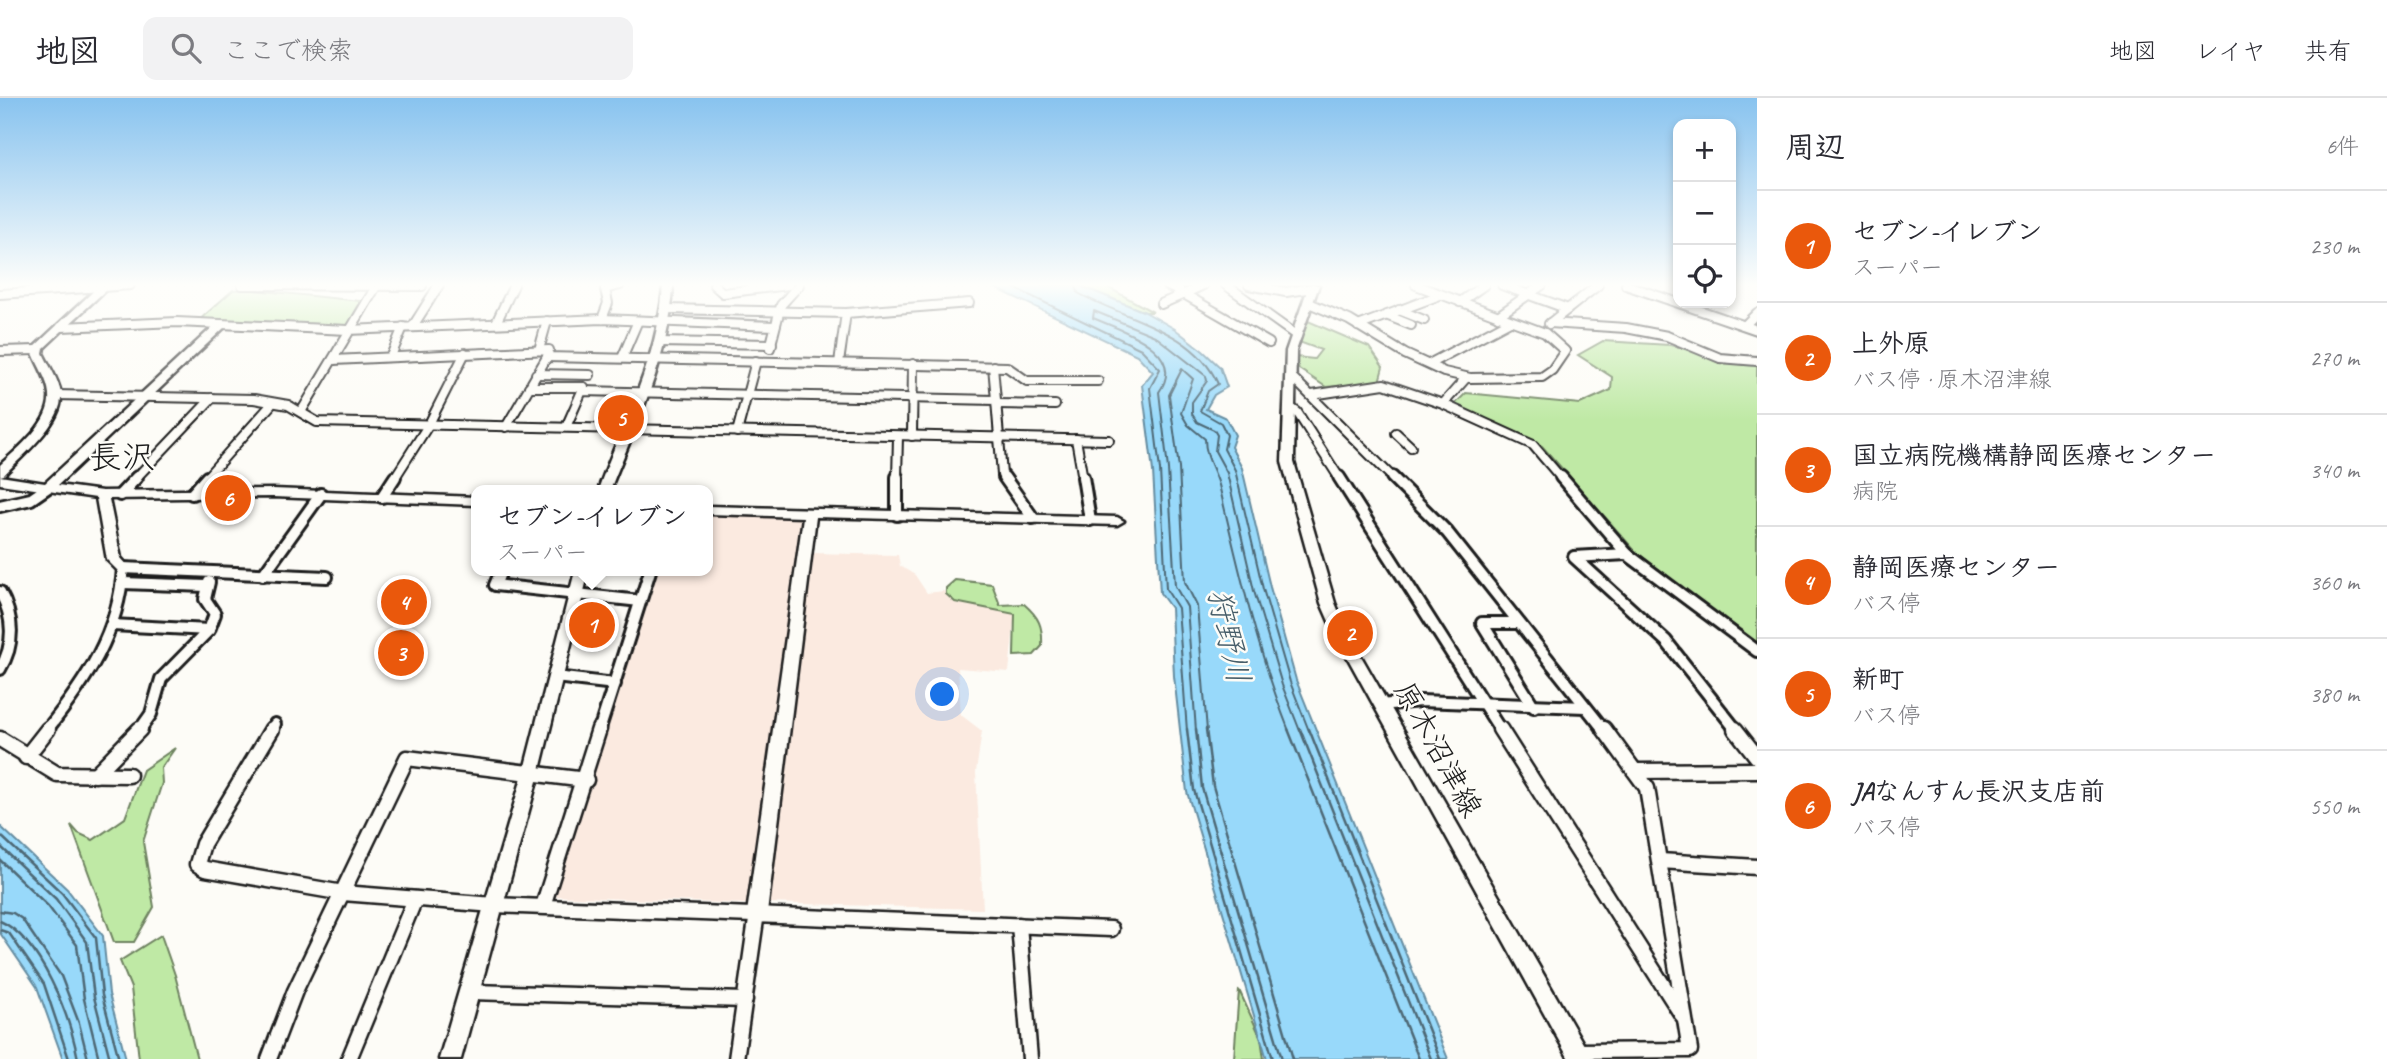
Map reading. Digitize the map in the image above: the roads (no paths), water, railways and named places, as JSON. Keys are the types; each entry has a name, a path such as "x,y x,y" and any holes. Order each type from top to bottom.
{"street":[{"path":"0,351 37,350 58,330"},
{"path":"0,506 31,499 47,488 216,330"},
{"path":"301,412 333,360 348,330 344,330"},
{"path":"391,356 392,347 401,330"},
{"path":"539,350 545,330"},
{"path":"622,358 634,330"},
{"path":"606,485 662,330"},
{"path":"767,361 774,330"},
{"path":"839,363 844,330"},
{"path":"1246,330 1269,343"},
{"path":"1290,330 1297,335"},
{"name":"原木沼津線","path":"1299,330 1291,351 1286,443 1288,462 1328,603 1342,635 1578,1055"},
{"path":"1365,330 1429,364 1466,378 1549,376 1565,351 1543,330"},
{"path":"1429,364 1493,330"},
{"path":"1536,330 1545,333"},
{"path":"1635,330 1667,336 1720,358 1757,361"},
{"path":"659,342 772,344"},
{"path":"0,472 47,421 54,409 55,395 37,350"},
{"path":"333,360 549,350 506,427"},
{"path":"382,497 429,424 465,353"},
{"path":"547,356 993,366 1007,367 1027,382 1098,381"},
{"path":"566,427 598,358"},
{"path":"737,432 756,361"},
{"path":"912,436 913,364"},
{"path":"993,366 1002,475 1033,518"},
{"path":"536,374 590,375"},
{"path":"1291,376 1447,531 1517,623 1637,771 1647,788 1690,1050 1578,1055"},
{"path":"1443,404 1466,378"},
{"path":"1312,395 1384,384 1443,404 1533,445 1627,554 1757,651"},
{"path":"529,387 912,398 1055,405"},
{"path":"55,395 254,399 271,405 288,405 317,422 1109,440"},
{"path":"120,495 212,398"},
{"path":"192,494 271,405"},
{"path":"1290,407 1297,412 1686,1020"},
{"path":"1396,433 1411,447"},
{"path":"897,515 898,436"},
{"path":"1076,439 1090,520"},
{"path":"0,480 102,495 321,494 471,501"},
{"path":"263,575 321,494"},
{"path":"102,495 114,560 123,568 327,577"},
{"path":"713,510 1117,520"},
{"path":"736,1059 810,513"},
{"path":"1627,554 1574,556 1666,641 1757,758"},
{"path":"26,757 101,656 123,583 123,568"},
{"path":"95,775 136,735 151,714 161,679 209,630 215,614 205,599 206,586 216,573"},
{"path":"499,576 495,585 640,601"},
{"path":"450,1059 531,774 581,576"},
{"path":"543,906 586,779 648,576"},
{"path":"123,583 206,586"},
{"path":"0,592 8,604 12,621 7,652 0,669"},
{"path":"1517,623 1482,623 1534,707"},
{"path":"112,625 209,630"},
{"path":"555,677 615,684"},
{"path":"1381,705 1420,701 1534,707 1585,706"},
{"path":"275,724 203,844 197,864 214,872 344,893 494,905 757,913 1111,929"},
{"path":"0,739 57,774 129,775"},
{"path":"269,1059 295,991 407,758 586,779"},
{"path":"1637,771 1757,771"},
{"path":"1660,861 1757,867"},
{"path":"349,1059 415,899"},
{"path":"1019,925 1030,1059"},
{"path":"471,992 745,1000"}],"water":[{"name":"狩野川","path":"1084,330 1176,330 1220,367 1227,387 1214,395 1206,409 1226,418 1235,435 1231,447 1242,468 1270,587 1296,680 1448,1059 1267,1059 1187,792 1174,676 1171,608 1160,593 1153,471 1142,385 1153,372 1137,355"},
{"path":"0,826 67,889 103,936 109,994 126,1059 63,1059 37,987 0,933"}],"place":[{"name":"新町","path":"621,418"},
{"name":"JAなんすん長沢支店前","path":"228,498"},
{"name":"静岡医療センター","path":"404,602"},
{"name":"セブン-イレブン","path":"592,625"},
{"name":"上外原","path":"1350,633"},
{"name":"国立病院機構静岡医療センター","path":"401,653"}],"district":[{"name":"長沢","path":"122,457"}]}
